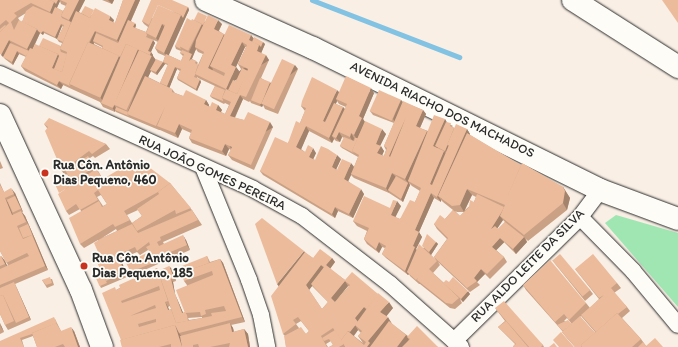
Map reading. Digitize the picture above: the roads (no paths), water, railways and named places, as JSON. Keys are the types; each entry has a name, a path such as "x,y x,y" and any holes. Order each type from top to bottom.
{"main road":[{"name":"AVENIDA RIACHO DOS MACHADOS","path":"206,0 320,51 600,190 678,219"},
{"path":"573,0 678,67"},
{"path":"0,115 81,290 102,347"}],"street":[{"name":"RUA JOÃO GOMES PEREIRA","path":"0,74 203,168 253,189 302,216 390,284 457,344"},
{"path":"203,168 262,315 267,347"},
{"name":"RUA ALDO LEITE DA SILVA","path":"457,344 580,217 600,190"},
{"path":"580,217 633,271 678,325"}],"waterway":[{"path":"312,0 459,57"}],"place":[{"name":"Rua Côn. Antônio Dias Pequeno, 460","path":"45,173"},
{"name":"Rua Côn. Antônio Dias Pequeno, 185","path":"84,266"}]}
